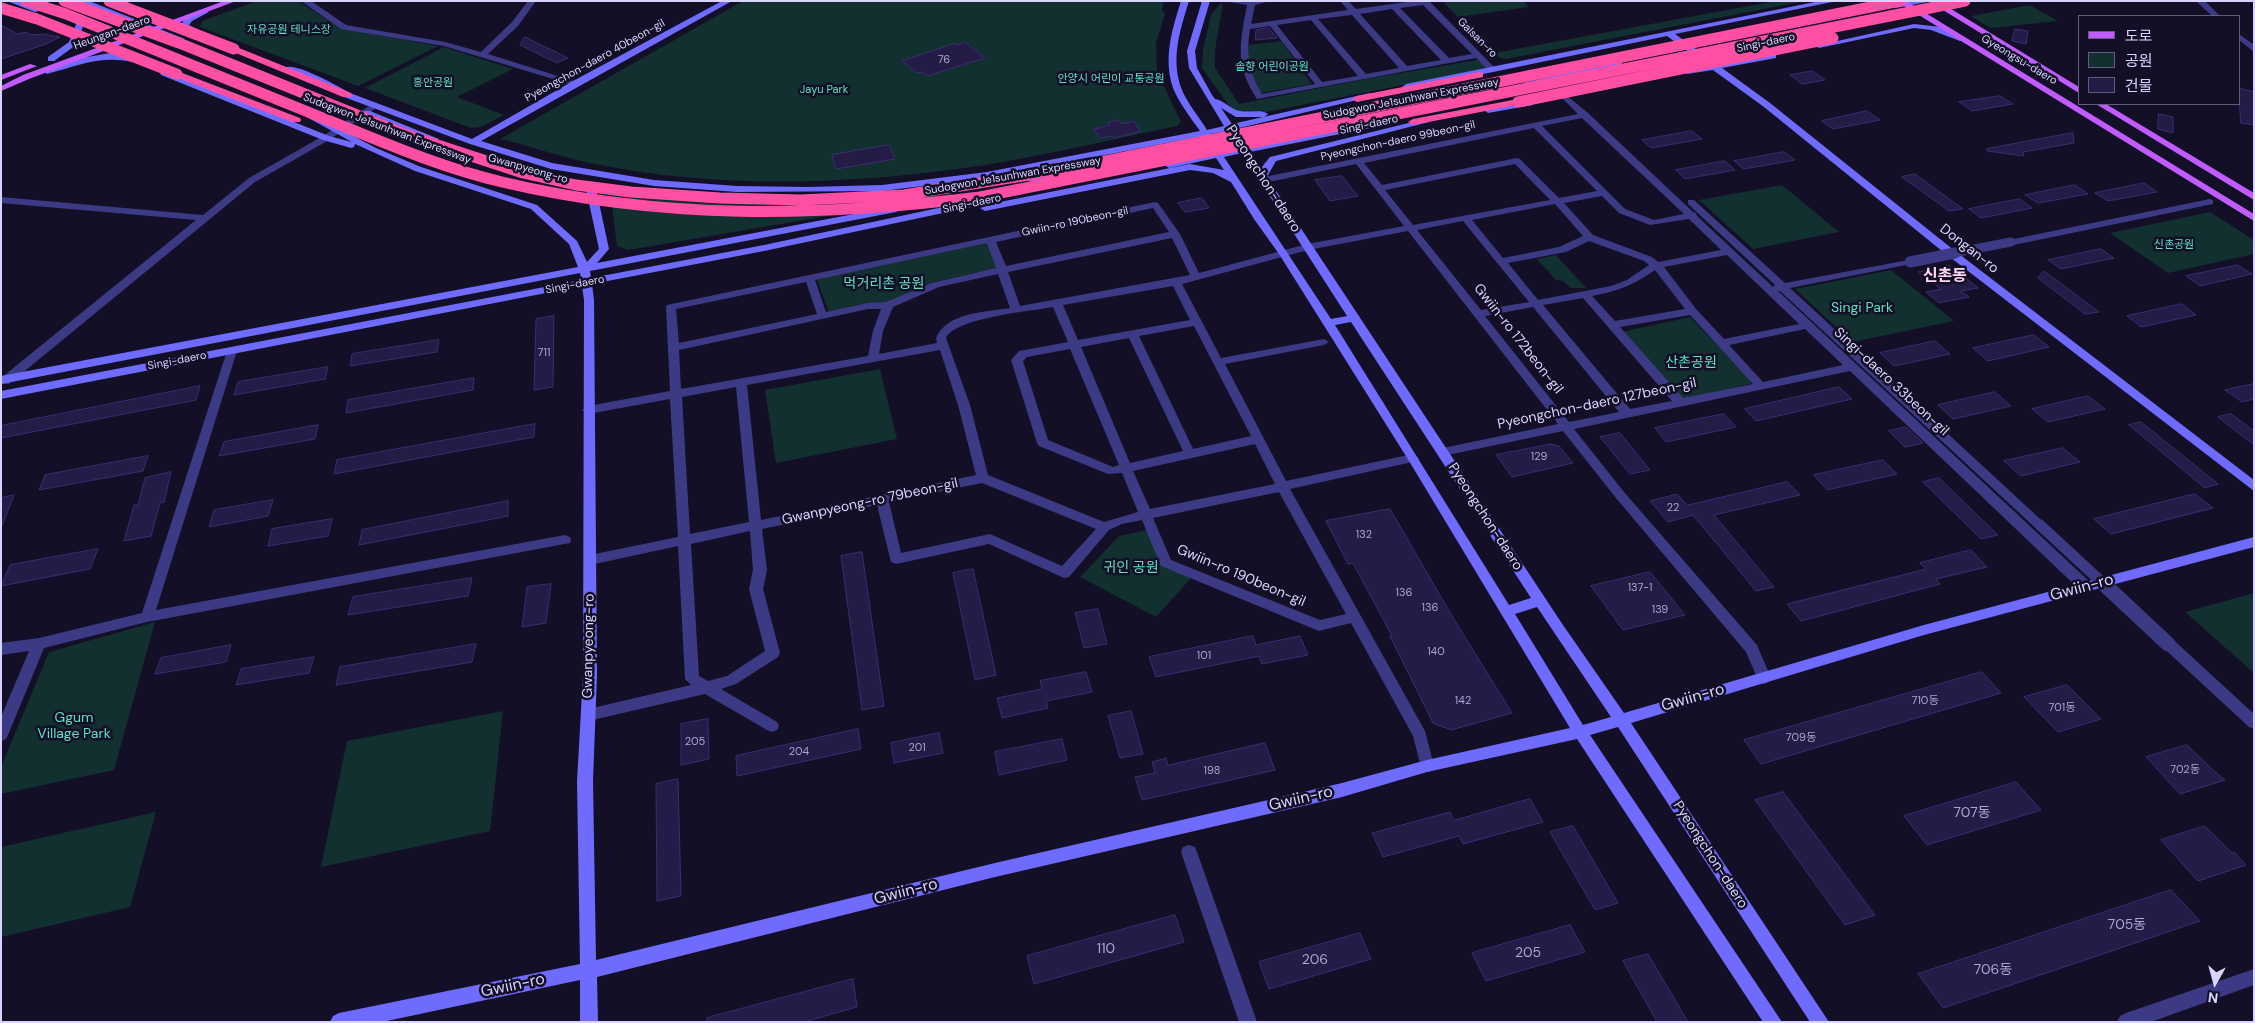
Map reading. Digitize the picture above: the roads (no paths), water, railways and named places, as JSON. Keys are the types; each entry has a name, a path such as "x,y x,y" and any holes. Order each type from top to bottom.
{"highway":[{"name":"Sudogwon Je1sunhwan Expressway","path":"26,1 66,14 424,158 478,177 578,199 648,208 709,212 777,213 912,207 980,197 1966,1"},
{"name":"Sudogwon Je1sunhwan Expressway","path":"64,1 452,151 525,174 573,184 638,192 721,199 801,200 879,197 960,187 1047,172 1902,2"},
{"path":"109,1 346,95"},
{"path":"1357,99 1810,10 1879,1"},
{"path":"1413,122 1851,34 1966,1"},
{"path":"1,8 37,19 296,120"}],"main road":[{"name":"Heungan-daero","path":"1,78 212,1"},
{"name":"Heungan-daero","path":"1,88 232,1"},
{"name":"Gyeongsu-daero","path":"1930,1 2078,90"},
{"name":"Gyeongsu-daero","path":"1902,2 2254,218"},
{"path":"2102,105 2254,197"}],"street":[{"name":"Gwanpyeong-ro","path":"11,1 80,24 290,106 373,150 418,169 534,207 573,243 586,276 589,307 590,560 585,782 590,970 589,1022"},
{"name":"Gwanpyeong-ro","path":"81,1 157,29 423,135 511,164 590,187"},
{"path":"305,1 344,27 445,44 576,83"},
{"path":"481,56 515,24 532,1"},
{"name":"Pyeongchon-daero 40beon-gil","path":"473,142 576,83 728,1"},
{"name":"Pyeongchon-daero","path":"1185,1 1173,41 1171,69 1178,90 1215,151 1284,253 1413,458 1580,732 1773,1022"},
{"name":"Pyeongchon-daero","path":"1206,1 1191,51 1193,68 1208,95 1540,601 1621,720 1820,1022"},
{"path":"1227,1 1266,1"},
{"path":"1344,1 1406,69"},
{"path":"221,5 189,19 184,26 329,84 346,95 473,142 552,166 654,183 737,189 808,190 882,188 988,175 1230,128 1423,83 1833,1"},
{"name":"Singi-daero","path":"1,395 232,351 586,276 1215,151 1239,142 1492,91 1902,2 1930,1"},
{"name":"Singi-daero","path":"2,382 586,276 764,248 1074,178 1111,166 1215,151 1245,150 1268,146 1942,7 1959,1"},
{"path":"2200,1 2215,15"},
{"path":"1252,2 1243,63 1251,85 1260,97 1476,55"},
{"path":"1247,27 1422,2"},
{"name":"Galsan-ro","path":"1422,2 1493,70"},
{"path":"1790,27 1817,4"},
{"path":"1394,6 1447,61"},
{"path":"1313,18 1364,77"},
{"path":"52,59 73,43 80,24"},
{"path":"1272,24 1320,85"},
{"path":"1268,146 1566,98 1914,26 1926,26 1942,30 1980,49"},
{"name":"Dongan-ro","path":"1668,33 1782,117 1954,255 2254,488"},
{"path":"2240,37 2254,50"},
{"path":"26,78 93,58 117,56 326,138 414,175 534,207"},
{"path":"1208,95 1236,114 1259,115 1335,104"},
{"name":"Singi-daero 33beon-gil","path":"1566,98 1730,251 1777,288 1810,325 2086,586"},
{"path":"1581,100 1777,288 2080,562"},
{"path":"2,382 252,180 326,138 375,106"},
{"path":"397,114 423,135"},
{"name":"Pyeongchon-daero 99beon-gil","path":"1263,178 1358,161 1585,115"},
{"path":"296,120 326,138 373,150"},
{"path":"1263,178 1265,169 1273,159 1413,122"},
{"path":"1535,124 1622,211 1653,223 1693,215"},
{"path":"1111,166 1149,144"},
{"name":"Gwiin-ro 172beon-gil","path":"1358,161 1620,495 1752,649 1764,678"},
{"path":"1379,188 1517,162 1557,201 1589,237 1648,259 1664,272 1692,311 1760,385"},
{"path":"552,166 590,187 732,197 808,198 885,194 1074,178"},
{"path":"764,248 1017,202 1190,167 1210,168 1223,172 1237,185"},
{"path":"1017,202 1074,178"},
{"path":"586,276 604,249 590,187"},
{"path":"1105,527 983,478 964,405 943,346 942,333 951,324 1197,278 1308,247 1602,192"},
{"path":"1,200 203,218"},
{"path":"1777,288 2210,202"},
{"name":"Gwiin-ro 190beon-gil","path":"990,240 1156,205 1175,234 1197,278"},
{"path":"1464,217 1626,412"},
{"path":"673,348 868,306 888,305 936,285 1175,234"},
{"path":"1501,261 1562,250 1589,237"},
{"path":"772,726 708,687 692,680 686,540 671,307 990,240 1016,311"},
{"path":"1969,250 2011,242"},
{"path":"1479,314 1613,289 1631,282 1656,265 1730,251"},
{"path":"1910,262 1938,255"},
{"path":"810,277 823,317"},
{"path":"1176,282 1353,617 1420,735 1428,766"},
{"path":"1585,294 1679,402"},
{"path":"1057,304 1124,468"},
{"path":"873,359 878,331 888,305"},
{"path":"1612,325 1692,311"},
{"path":"1327,323 1356,318"},
{"path":"1198,322 1023,354 1017,360 1043,443 1112,471 1189,452 1258,439"},
{"path":"1722,343 1810,325"},
{"path":"1132,334 1189,452"},
{"path":"1218,362 1324,342"},
{"path":"588,410 943,346"},
{"path":"147,617 232,351"},
{"name":"Pyeongchon-daero 127beon-gil","path":"1443,452 1626,412 1853,366"},
{"path":"588,715 731,680 772,653 756,589 760,570 741,382"},
{"path":"882,500 896,559 990,539 1064,573 1105,527 1112,522 1413,458"},
{"name":"Gwiin-ro 190beon-gil","path":"1124,468 1166,563 1319,626 1353,617"},
{"name":"Gwanpyeong-ro 79beon-gil","path":"590,560 983,478"},
{"path":"2040,525 2254,722"},
{"path":"1,649 39,644 147,617 565,540"},
{"name":"Gwiin-ro","path":"339,1022 590,970 958,879 1342,790 1428,766 1580,732 1924,630 2254,542"},
{"path":"1506,611 1540,601"},
{"path":"2127,609 2168,644"},
{"path":"1,735 39,644"},
{"path":"1189,852 1248,1022"},
{"path":"2126,1022 2254,977"}],"district":[{"name":"신촌동","path":"1945,277"}],"park label":[{"name":"자유공원 테니스장","path":"289,30"},
{"name":"솔향 어린이공원","path":"1272,67"},
{"name":"안양시 어린이 교통공원","path":"1111,79"},
{"name":"흥안공원","path":"433,83"},
{"name":"Jayu Park","path":"824,90"},
{"name":"신촌공원","path":"2174,245"},
{"name":"먹거리촌 공원","path":"884,284"},
{"name":"Singi Park","path":"1862,308"},
{"name":"산촌공원","path":"1691,363"},
{"name":"귀인 공원","path":"1131,568"},
{"name":"Ggum Village Park","path":"74,726"}]}
